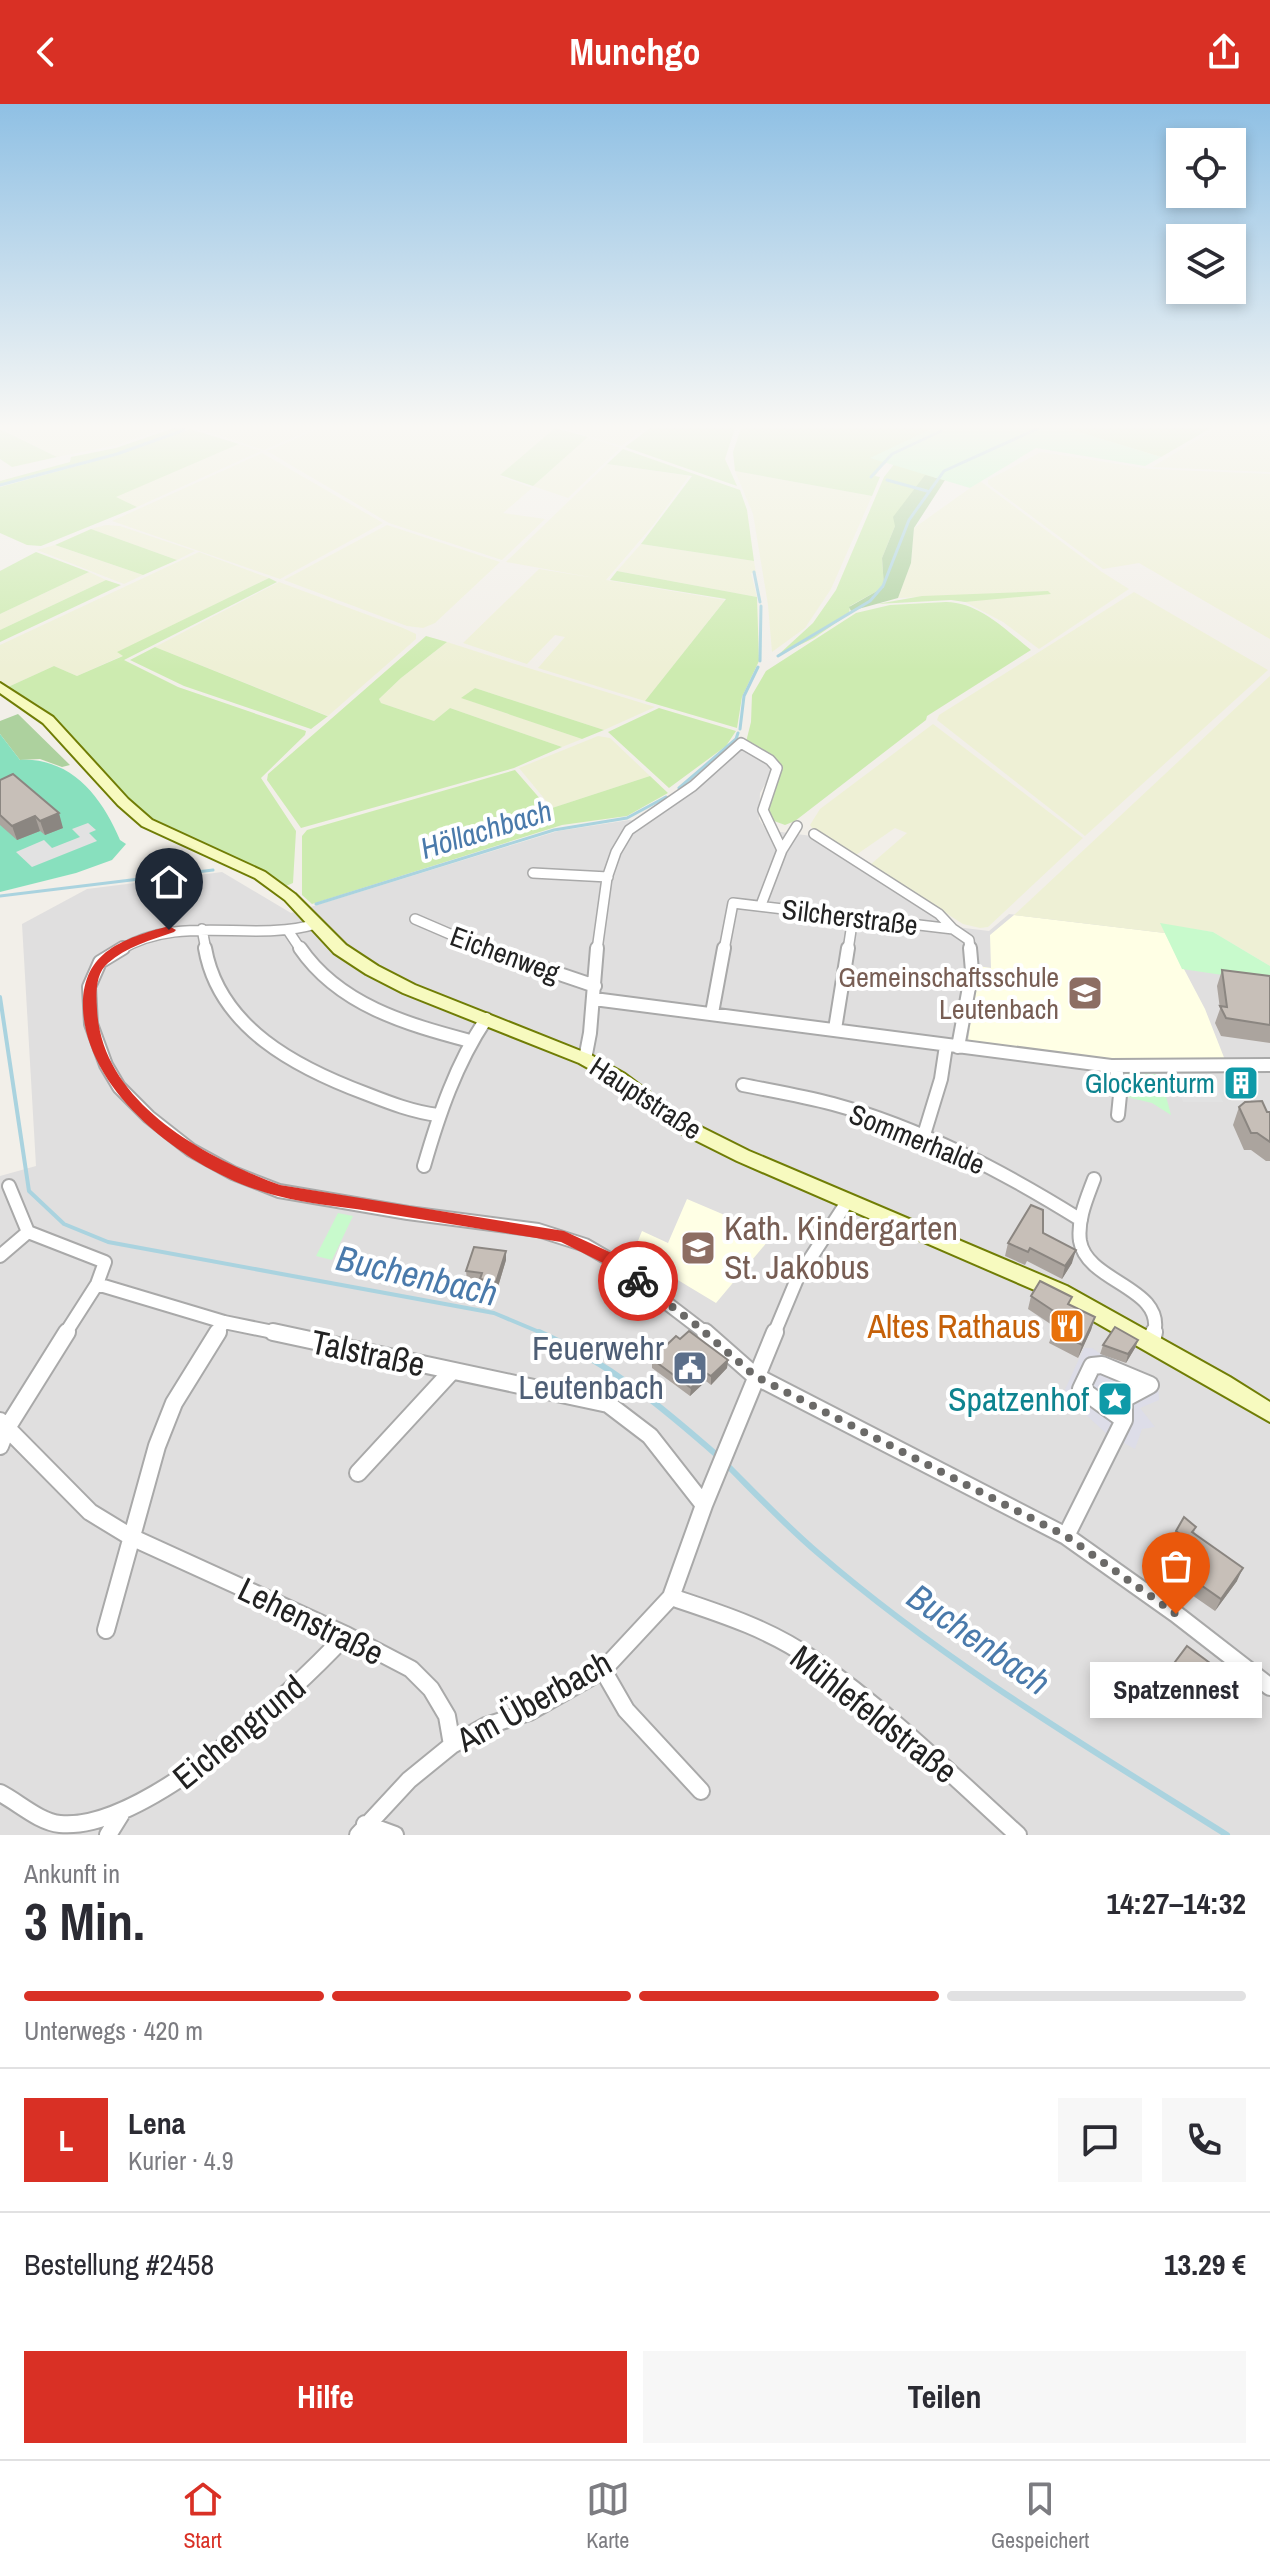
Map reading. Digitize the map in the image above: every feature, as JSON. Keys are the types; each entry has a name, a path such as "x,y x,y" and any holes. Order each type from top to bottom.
{"street":[{"name":"Hauptstraße","path":"0,687 36,710 147,823 260,875 290,897 340,949 372,970 409,989 585,1059 619,1078 681,1125 847,1202 1060,1292 1152,1342 1270,1413"},
{"path":"585,1059 593,1034 600,926 608,877 627,833 691,788 741,743 770,760 777,768 763,796 763,818 782,850"},
{"path":"761,905 782,850 797,826"},
{"path":"814,834 939,914 953,929"},
{"path":"533,873 608,877"},
{"name":"Silcherstraße","path":"712,1013 733,903 953,929 966,935 972,971 952,1046"},
{"path":"835,1029 853,917"},
{"name":"Eichenweg","path":"415,919 490,951 595,986"},
{"path":"316,924 289,932 169,930 131,943 100,962 89,987 91,1024 106,1065 119,1087 149,1117 191,1150 233,1173 279,1191 564,1237 609,1259 695,1324 755,1376 1066,1536 1176,1614 1270,1687"},
{"path":"202,929 203,949 209,969 235,1013 252,1032 322,1078 421,1113 438,1115"},
{"path":"289,932 301,953 343,994 365,1007 470,1041"},
{"path":"594,999 1116,1067 1270,1065"},
{"path":"424,1166 438,1115 470,1041 486,1019"},
{"path":"923,1138 952,1046"},
{"path":"1116,1067 1120,1095 1118,1115"},
{"name":"Sommerhalde","path":"743,1085 834,1105 923,1138 1035,1191 1081,1220"},
{"path":"1094,1179 1081,1220 1082,1247 1088,1261 1139,1297 1152,1311 1157,1321 1152,1342"},
{"path":"0,1446 4,1424 97,1284 105,1262 28,1232 9,1186"},
{"name":"Am Überbach","path":"362,1830 409,1780 452,1745 486,1726 529,1712 603,1670 671,1597 755,1376 797,1279 847,1202"},
{"path":"0,1256 28,1232"},
{"name":"Talstraße","path":"97,1284 224,1322 588,1398 619,1410 653,1437 704,1505"},
{"path":"106,1630 157,1446 174,1403 224,1322"},
{"path":"1066,1536 1124,1420 1124,1399 1150,1385 1115,1370 1092,1366 1081,1389 1124,1420"},
{"path":"358,1473 452,1371"},
{"name":"Lehenstraße","path":"4,1424 90,1512 131,1537 346,1635 411,1669 431,1689 447,1716 452,1745"},
{"name":"Mühlefeldstraße","path":"671,1597 738,1620 810,1657 901,1728 1018,1835"},
{"name":"Eichengrund","path":"0,1793 60,1824 89,1824 121,1814 199,1770 272,1710 346,1635"},
{"path":"603,1670 626,1710 701,1791"},
{"name":"Eichengrund","path":"108,1835 121,1814"},
{"path":"362,1830 395,1835"}],"shaded area":[{"path":"139,509 358,509 383,523 280,579 112,521"},
{"path":"365,509 508,509 503,513 545,519 502,560 389,523"},
{"path":"561,509 665,509 606,580 725,600 645,701 538,668 565,637 555,635 527,664 463,643 539,569 595,578 506,562"},
{"path":"751,509 866,509 831,589 805,628 772,652 768,605"},
{"path":"941,509 1017,509 1129,589 1039,649 1003,622 965,602 1048,591 898,598 911,563 914,528"},
{"path":"1022,509 1270,509 1270,639 1139,563 1103,569"},
{"path":"106,525 120,526 195,551 177,560 91,529"},
{"path":"387,525 500,562 435,623 423,628 407,626 284,580"},
{"path":"641,544 754,561 756,573 751,573 757,597 617,571"},
{"path":"55,545 143,575 124,584 37,550"},
{"path":"199,552 269,578 118,652 124,655 77,676 54,666 8,687 0,683 0,645"},
{"path":"89,572 106,580 0,630 0,614"},
{"path":"279,582 403,628 416,634 416,639 328,716 155,647"},
{"path":"1134,592 1268,670 1085,836 937,720 939,715"},
{"path":"447,642 655,707 604,730 475,688 462,698 582,739 562,747 450,708 434,721 381,703 379,699 401,678"},
{"path":"1270,676 1270,966 1213,932 1161,924 1165,933 1014,915"},
{"path":"933,724 1083,838 988,927 963,924 870,865 907,833 895,828 853,857 815,832 810,825 820,809"},
{"path":"598,736 610,738 650,776 552,808 519,768"},
{"path":"744,746 771,764 770,776 760,793 759,819 766,830 812,836 948,926 989,931 1009,914 1165,932 1270,966 1270,1835 0,1835 0,1176 36,1166 22,924 87,889 222,872 291,913 558,831 629,820 649,822 722,768"},
{"path":"88,823 96,830 89,833 97,841 32,867 16,852 44,840 52,848 80,837 72,829"},
{"name":"Gemeinschaftsschule Leutenbach","path":"1014,915 1165,933 1205,1009 1225,1060 1114,1061 968,1042 978,966 991,968 990,935"},
{"path":"1175,1078 1213,1078 1223,1102 1183,1102"},
{"name":"Kath. Kindergarten St. Jakobus","path":"687,1199 760,1230 756,1234 768,1241 716,1303 633,1253 642,1231 668,1243"},
{"name":"Spatzenhof","path":"1084,1348 1092,1348 1122,1368 1158,1382 1159,1400 1140,1408 1155,1427 1142,1429 1135,1449 1107,1434 1063,1394"}],"green space":[{"path":"0,509 133,509 41,546 27,545 0,533"},
{"path":"667,509 747,509 754,561 641,544"},
{"path":"871,509 909,509 895,526 882,558 884,587 850,606 849,614 814,638 777,656 813,623 836,590"},
{"path":"899,509 926,509 914,528 911,563 898,598 851,611 849,607 884,587 882,558 895,526 893,517"},
{"path":"91,529 177,560 143,575 55,545"},
{"path":"36,552 89,572 0,614 0,571"},
{"path":"617,571 757,597 759,661 742,697 737,728 645,701 726,599 610,580"},
{"path":"269,578 277,582 124,660 178,687 306,731 261,778 296,831 293,883 286,886 151,820 105,775 68,732 40,706 8,687 54,666 77,676 123,656 117,652"},
{"path":"106,580 121,585 0,642 0,630"},
{"path":"1048,591 1051,594 965,602 877,604 922,596"},
{"path":"946,602 981,612 1031,650 927,716 926,720 795,821 785,825 766,818 766,797 781,768 746,742 751,722 752,695 766,671 856,613 890,605"},
{"path":"426,636 447,642 401,678 379,699 381,703 434,721 450,708 562,747 514,768 301,828 267,780 268,774"},
{"path":"155,647 328,716 311,729 184,686 130,660"},
{"path":"475,688 604,730 582,739 461,698"},
{"path":"659,708 736,731 726,746 669,788 608,732"},
{"path":"18,714 70,765 62,767 40,759 20,760 0,734 0,721"},
{"path":"0,734 20,760 55,765 94,795 120,840 126,844 112,860 76,873 0,892"},
{"path":"515,770 549,809 650,776 668,793 627,816 562,825 312,904 302,895 302,836 307,830"},
{"path":"1160,923 1213,932 1270,966 1270,982 1182,969"},
{"path":"1124,1073 1160,1074 1171,1115 1152,1103 1127,1097"},
{"path":"338,1213 353,1216 332,1260 316,1256"}],"building":[{"path":"13,774 59,813 40,821 35,816 12,826 0,815 0,780"},
{"path":"1222,970 1270,976 1270,1025 1226,1018 1220,1006 1227,1007"},
{"path":"1262,1101 1267,1112 1270,1112 1270,1142 1257,1133 1251,1133 1239,1107 1245,1102"},
{"path":"1031,1205 1043,1210 1043,1233 1076,1250 1065,1266 1030,1248 1028,1252 1008,1243"},
{"path":"474,1247 506,1251 496,1282 480,1279 482,1273 466,1271"},
{"path":"1040,1281 1072,1297 1068,1304 1095,1317 1082,1345 1053,1330 1061,1316 1031,1296"},
{"path":"1115,1327 1138,1340 1128,1354 1103,1345"},
{"name":"Feuerwehr Leutenbach","path":"689,1331 728,1360 711,1376 706,1373 691,1388 652,1359 676,1336 680,1339"},
{"path":"1184,1517 1196,1527 1192,1532 1243,1568 1221,1599 1168,1562 1186,1539 1176,1531"},
{"path":"1187,1646 1214,1666 1188,1705 1168,1689 1181,1672 1172,1666"}],"waterway":[{"name":"Höllachbach","path":"778,656 870,601 883,586 909,520 917,509"},
{"path":"754,572 760,602"},
{"path":"760,661 761,606"},
{"name":"Höllachbach","path":"740,729 744,696 758,667"},
{"name":"Höllachbach","path":"679,788 736,739 738,733"},
{"name":"Höllachbach","path":"316,904 554,830 627,818 666,797"},
{"name":"Höllachbach","path":"0,896 213,870"},
{"name":"Buchenbach","path":"0,997 29,1191 64,1224 108,1242 494,1313 544,1334"},
{"name":"Buchenbach","path":"539,1332 612,1372 719,1457"},
{"name":"Buchenbach","path":"726,1464 806,1542 915,1630 1017,1702 1227,1835"}],"way so far":[{"path":"638,1281 695,1324 755,1376 1066,1536 1176,1614"}],"place":[{"name":"Gemeinschaftsschule Leutenbach","path":"1085,993"},
{"name":"Glockenturm","path":"1241,1083"},
{"name":"Kath. Kindergarten St. Jakobus","path":"698,1248"},
{"name":"Altes Rathaus","path":"1067,1326"},
{"name":"Feuerwehr Leutenbach","path":"690,1368"},
{"name":"Spatzenhof","path":"1115,1399"},
{"name":"Spatzennest","path":"1176,1614"}],"route":[{"path":"169,930 131,943 100,962 93,971 88,1001 96,1044 119,1087 149,1117 191,1150 233,1173 279,1191 408,1213 538,1230 564,1237 609,1259 638,1281"}]}
